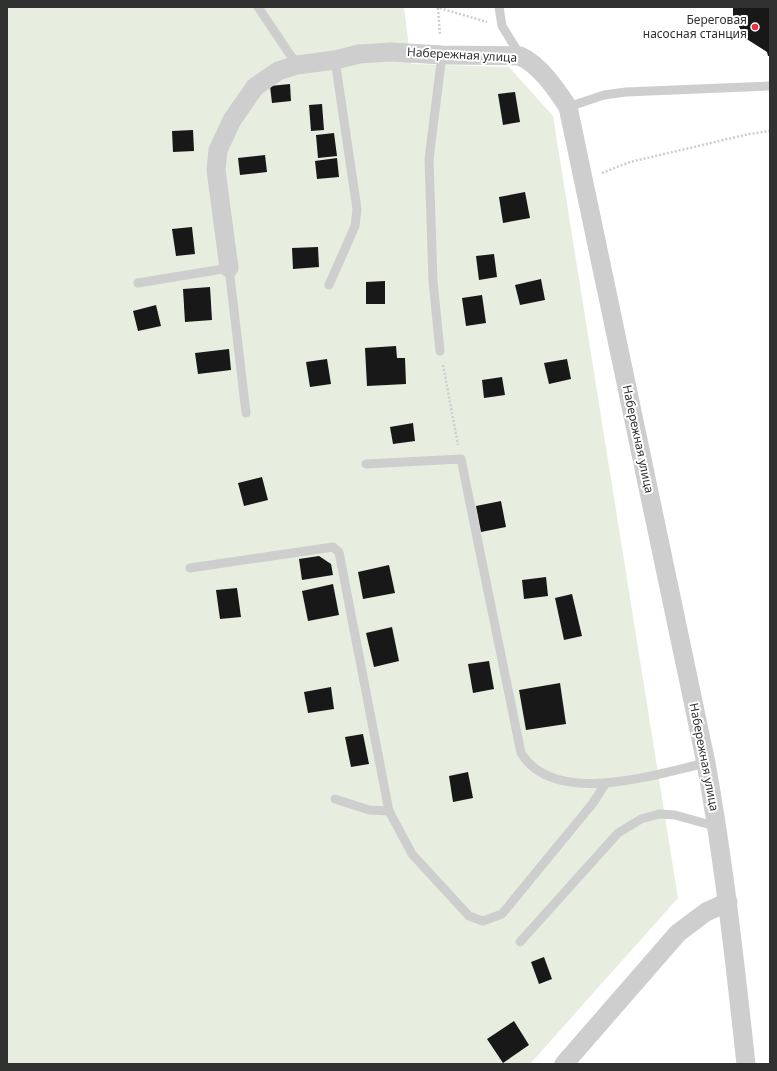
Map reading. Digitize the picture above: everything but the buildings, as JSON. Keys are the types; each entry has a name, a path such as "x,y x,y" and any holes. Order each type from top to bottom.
{"street":[{"name":"Набережная улица","path":"229,268 216,170 218,150 232,120 255,87 278,71 297,65 335,60 359,54 391,52 442,55 520,56 530,60 557,91 568,107 706,763 718,827 746,1064"},
{"path":"564,1064 678,933 706,912 728,902"}],"lane":[{"path":"258,7 297,65"},
{"path":"499,7 502,26 520,56"},
{"path":"440,351 433,281 429,159 442,55"},
{"path":"329,285 355,226 357,209 335,60"},
{"path":"568,107 604,95 626,92 770,86"},
{"path":"138,283 229,268 246,413"},
{"path":"366,464 461,460 521,753 527,763 550,778 572,783 605,784 706,763"},
{"path":"190,568 333,547 339,552 389,811 412,854 469,916 483,921 502,914 593,803 605,784"},
{"path":"335,799 369,810 389,811"},
{"path":"520,942 618,832 641,819 660,814 675,815 718,827"}],"path":[{"path":"442,55 437,7 502,26"},
{"path":"583,180 630,162 749,134 770,131"},
{"path":"440,351 461,460"}],"green space":[{"path":"7,7 404,7 411,64 509,67 553,116 678,898 530,1064 7,1064"}],"place":[{"name":"Береговая насосная станция","path":"755,27"}]}
